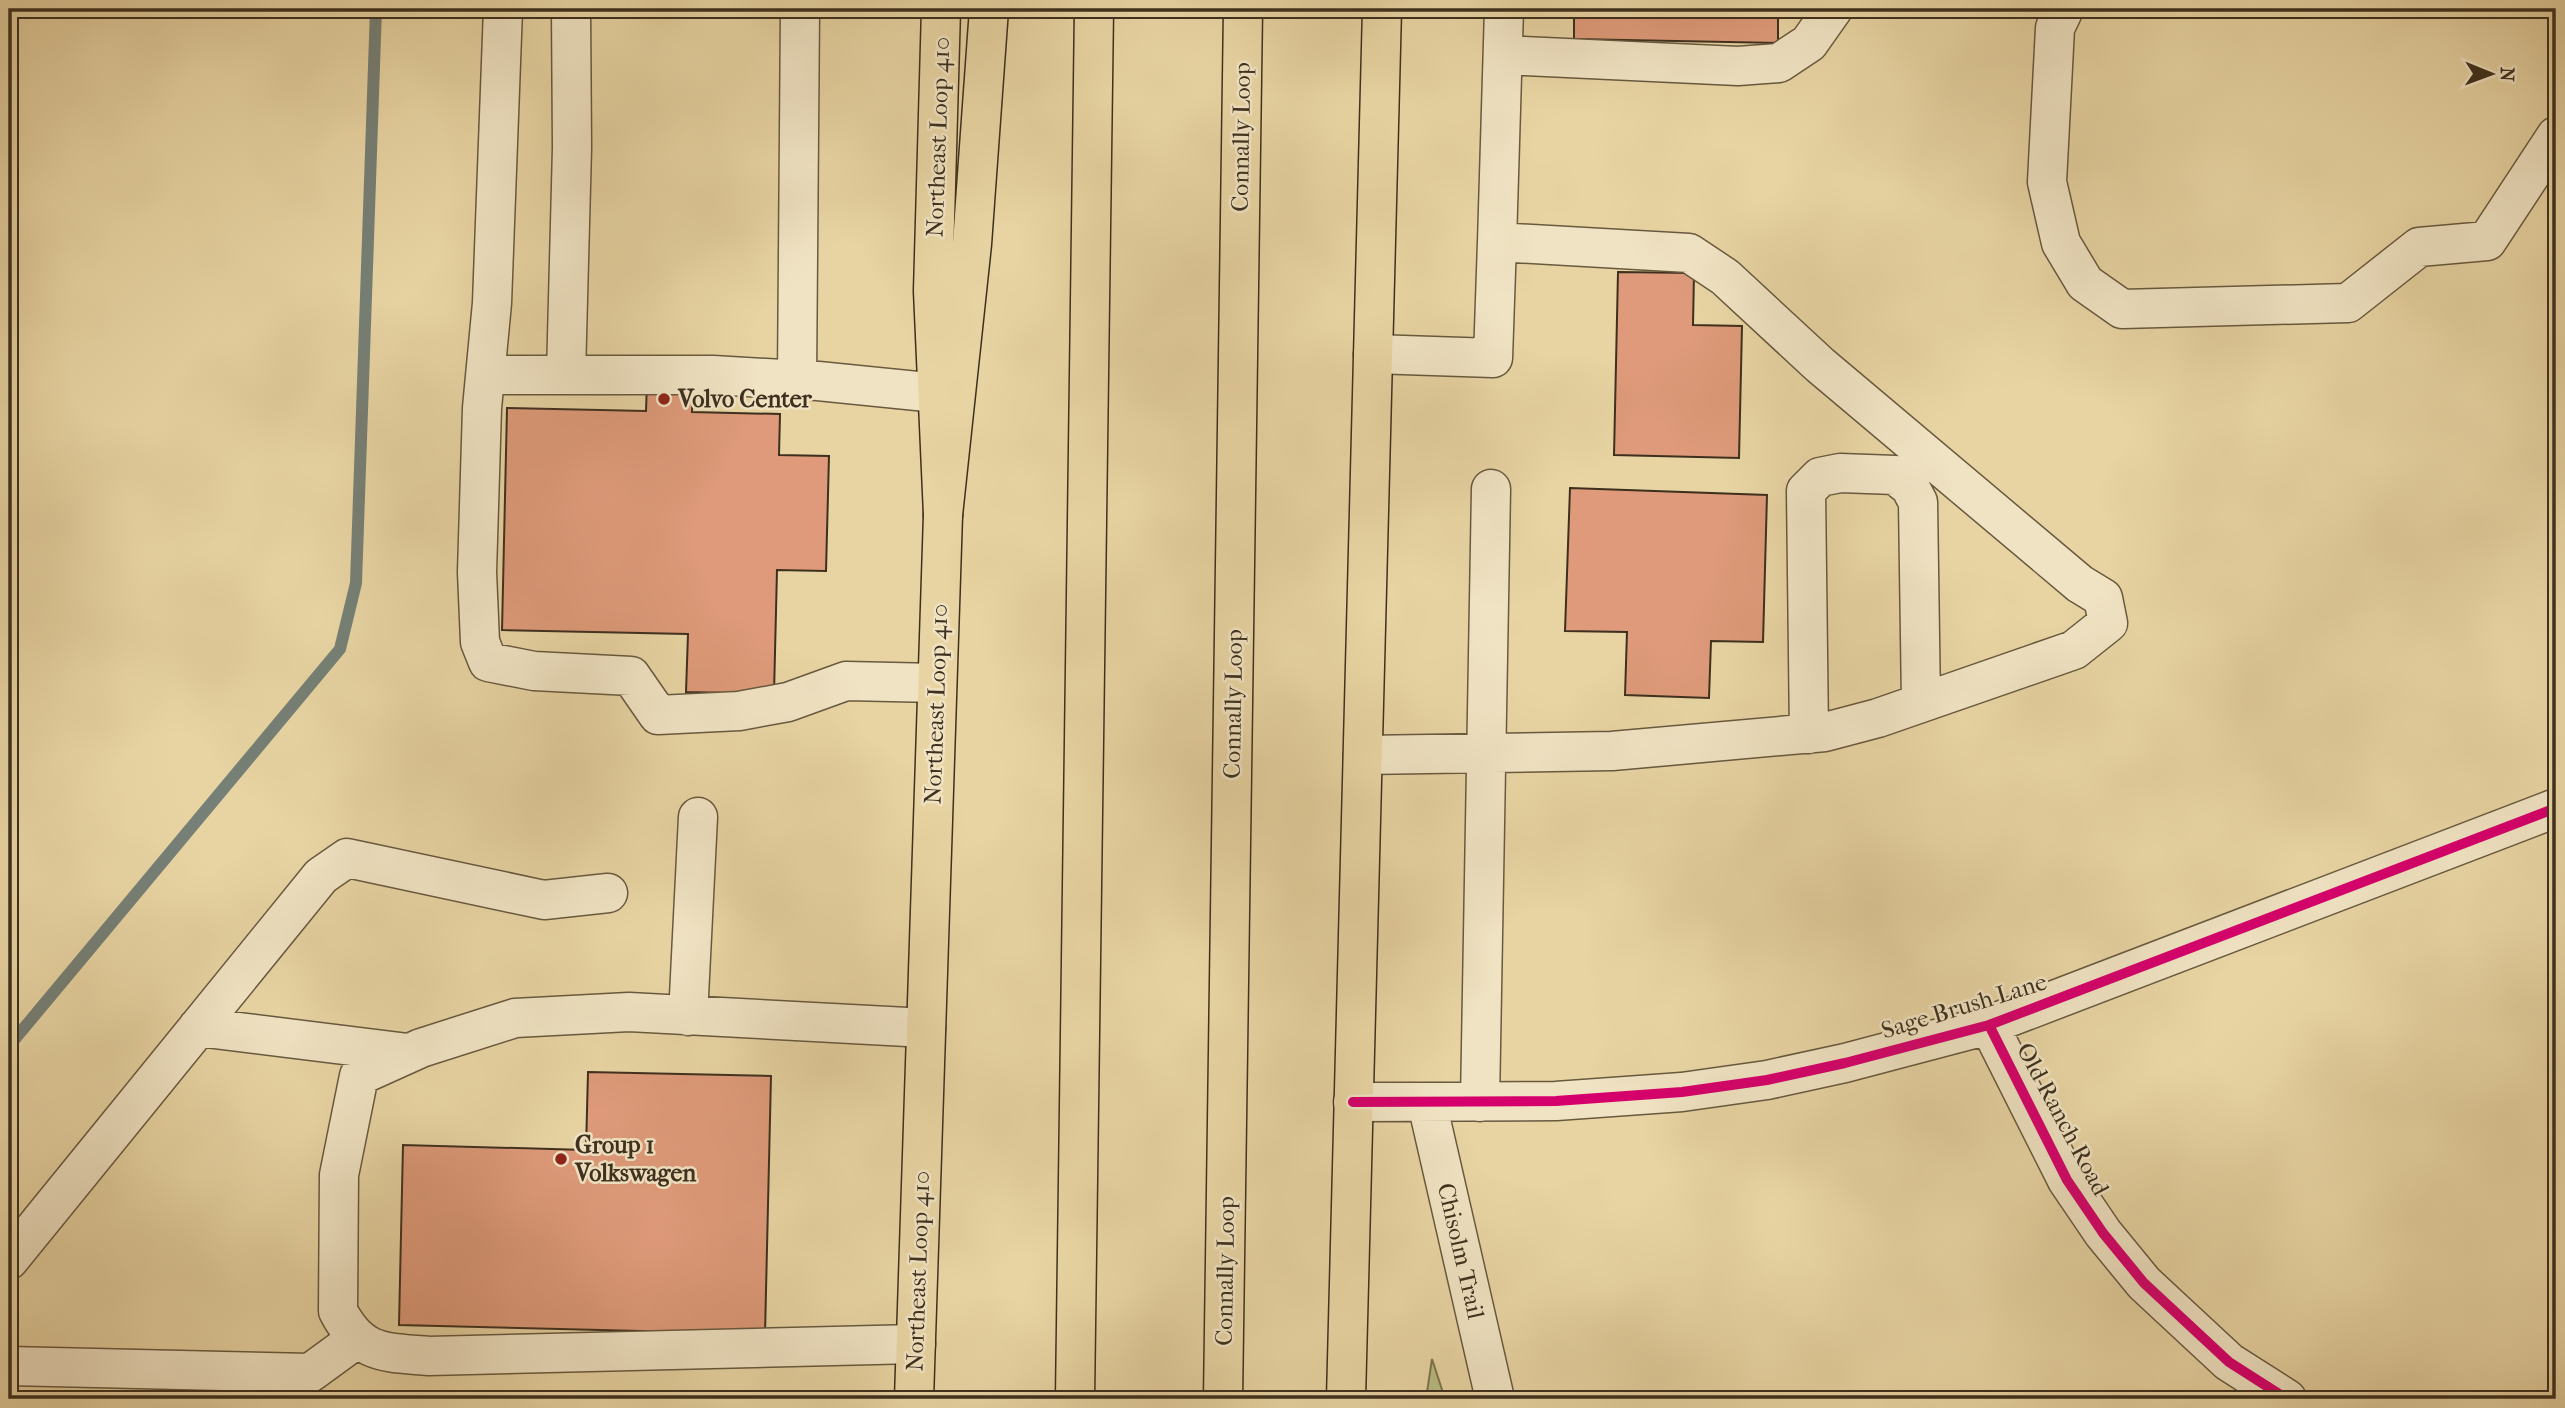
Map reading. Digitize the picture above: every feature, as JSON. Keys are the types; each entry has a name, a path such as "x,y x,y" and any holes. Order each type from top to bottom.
{"main road":[{"name":"Northeast Loop 410","path":"914,1399 943,515 933,291 942,9"},
{"path":"943,515 972,244 989,9"},
{"path":"1075,1399 1094,9"},
{"name":"Connally Loop","path":"1223,1399 1243,9"},
{"path":"1346,1399 1382,9"}],"street":[{"path":"503,9 492,303 477,572 480,642 488,662 534,671 631,676 658,715 751,709 788,702 846,681 937,683"},
{"path":"566,375 572,148 571,9"},
{"path":"797,379 800,9"},
{"path":"1373,354 1493,358 1504,9"},
{"path":"1503,55 1738,66 1779,63 1809,43 1833,9"},
{"path":"2064,9 2055,28 2047,182 2061,243 2085,283 2122,309 2348,303 2419,247 2487,241 2556,136"},
{"path":"1363,755 1612,751 1809,734 1878,718 2074,650 2108,623 2103,598 2080,584 1820,365 1725,277 1689,253 1497,242"},
{"path":"486,375 695,375 797,379 937,393"},
{"path":"1809,734 1806,491 1820,477 1840,473 1895,475 1910,487 1918,502 1921,703"},
{"path":"1480,1102 1491,489"},
{"name":"Sage Brush Lane","path":"1353,1102 1556,1101 1682,1092 1767,1080 1989,1025 2556,808"},
{"path":"688,1016 698,817"},
{"path":"9,1260 321,876 347,859 544,900 608,892"},
{"path":"916,1344 429,1356 377,1351 348,1331 338,1311 339,1175 359,1076 408,1054 515,1018 629,1012 926,1028"},
{"name":"Old Ranch Road","path":"1989,1025 2067,1180 2103,1233 2144,1283 2229,1362 2287,1399"},
{"path":"198,1027 408,1054"},
{"name":"Chisolm Trail","path":"1427,1102 1495,1399"},
{"path":"9,1366 310,1373 358,1338"}],"green space":[{"path":"1432,1359 1445,1399 1426,1399"}],"building":[{"path":"1574,9 1778,9 1778,43 1574,39"},
{"path":"1618,272 1694,273 1693,325 1742,326 1739,458 1614,455"},
{"path":"647,381 693,383 692,412 780,414 779,455 829,456 826,571 777,570 774,694 686,692 688,634 502,630 507,408 646,411"},
{"path":"1570,488 1767,495 1763,642 1711,641 1709,698 1625,695 1627,632 1565,631"},
{"path":"588,1072 771,1076 765,1334 399,1325 403,1145 586,1150"}],"waterway":[{"path":"9,1046 340,649 356,583 376,9"}],"cycle path":[{"path":"1353,1102 1556,1101 1682,1092 1767,1080 1845,1063 1989,1025 2556,808"},
{"path":"1989,1025 2067,1180 2103,1233 2144,1283 2229,1362 2287,1399"}],"place":[{"name":"Volvo Center","path":"664,399"},
{"name":"Group 1 Volkswagen","path":"561,1159"}]}
